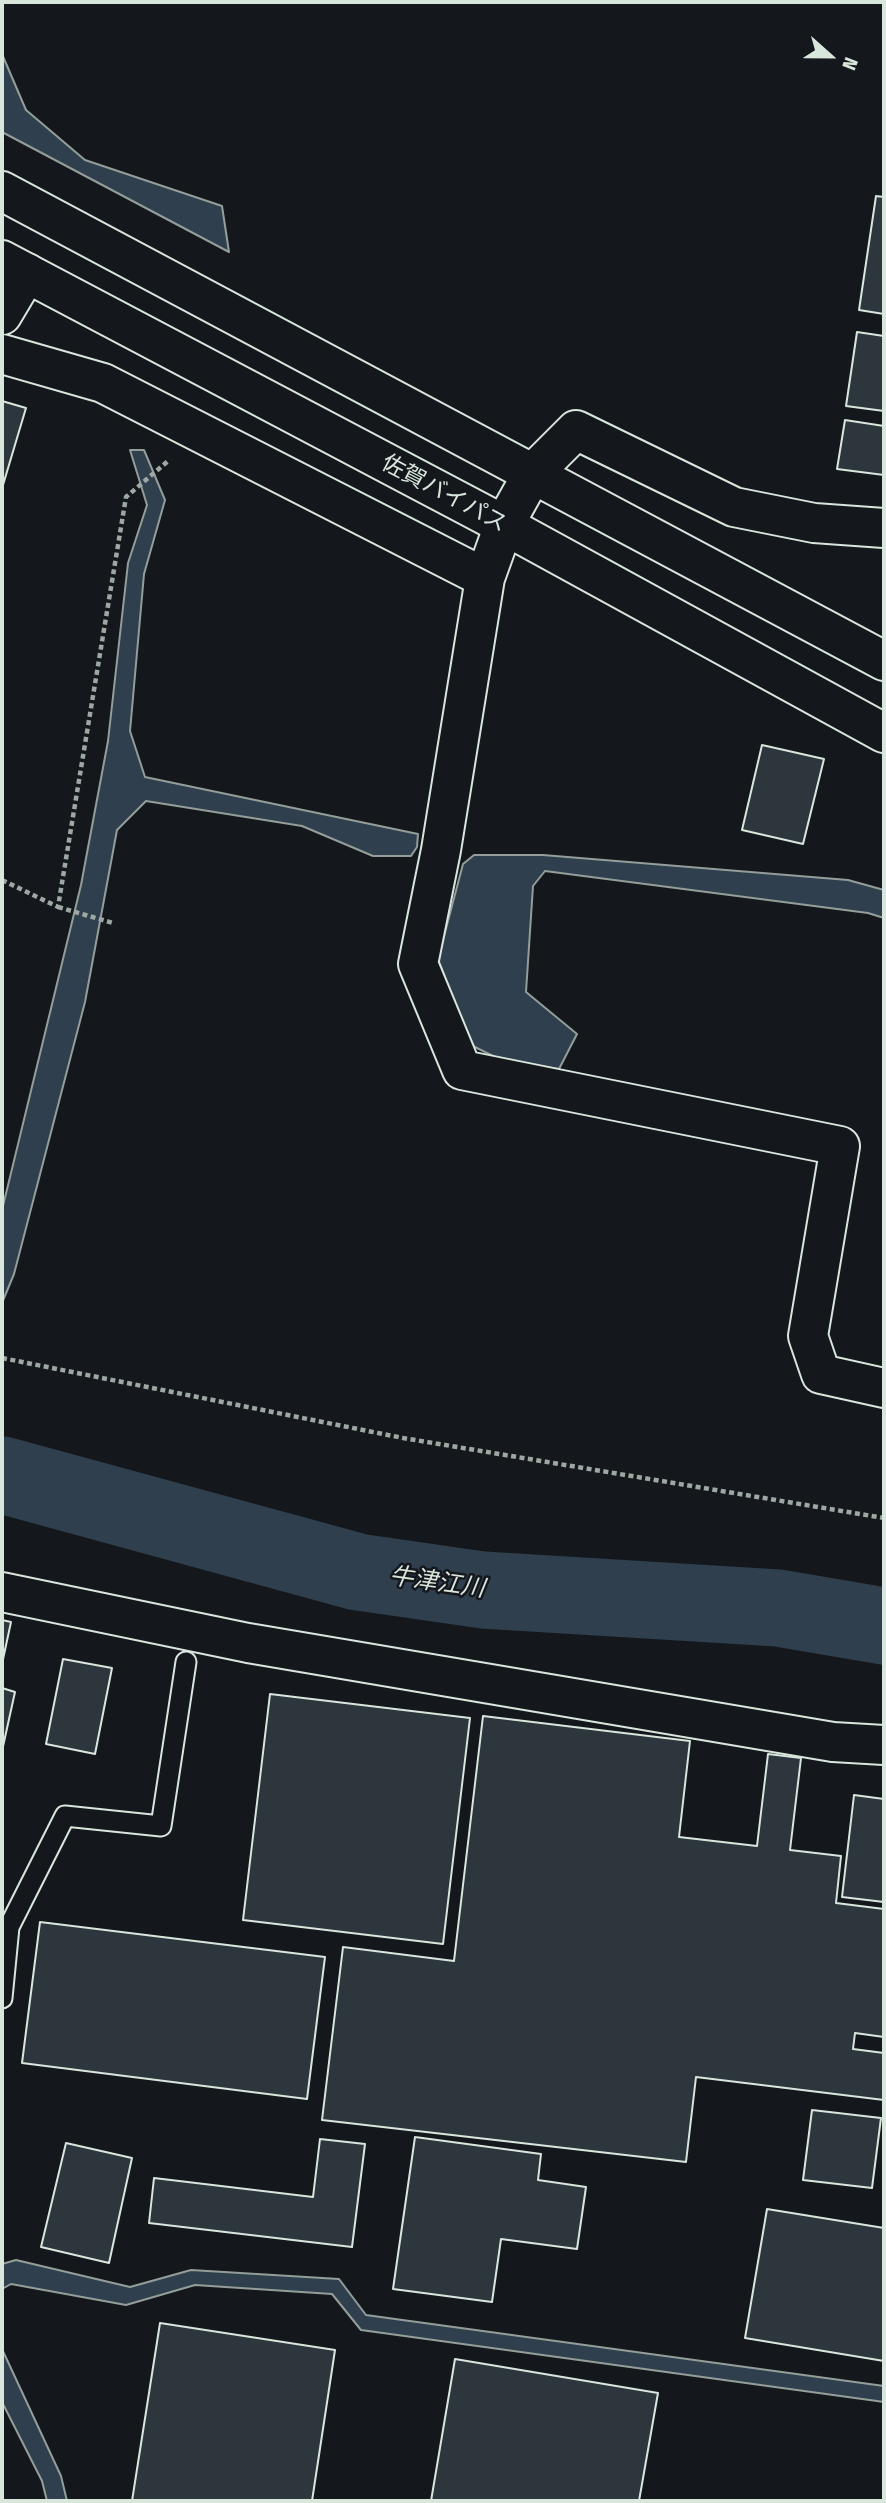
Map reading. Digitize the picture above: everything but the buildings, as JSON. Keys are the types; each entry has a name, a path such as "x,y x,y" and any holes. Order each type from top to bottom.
{"main road":[{"path":"2,191 884,661"},
{"path":"2,315 15,266"},
{"name":"佐賀バイパス","path":"15,266 504,525 884,733"},
{"path":"2,354 103,383 485,578"},
{"path":"884,528 814,523 734,507 576,430 533,473 504,525 485,578 441,850 418,964 462,1070 840,1146 808,1336 821,1374 884,1388"},
{"path":"2,1592 248,1643 833,1742 884,1745"}],"lane":[{"path":"2,1998 9,1927 65,1816 161,1826 187,1662"}],"path":[{"path":"58,907 126,497 167,461"},
{"path":"2,880 58,907 113,923"},
{"path":"2,1358 403,1438 884,1518"}],"water":[{"path":"2,54 26,110 85,160 222,206 229,252 2,132"},
{"path":"130,450 144,450 165,500 144,574 130,731 145,777 418,834 417,847 411,856 373,856 302,826 146,801 117,830 85,1002 14,1274 2,1303 2,1210 81,885 108,741 128,563 147,505"},
{"path":"474,855 543,855 848,880 884,890 884,918 868,913 545,871 533,886 526,992 577,1034 559,1069 501,1060 471,1045 438,959 463,864"},
{"path":"16,2260 130,2287 191,2270 339,2279 366,2315 884,2386 884,2402 361,2330 332,2294 195,2285 126,2305 11,2284 2,2289 2,2264"},
{"path":"2,2349 61,2476 67,2501 47,2501 42,2481 2,2402"}],"waterway":[{"name":"牛津江川","path":"2,1475 358,1572 483,1590 778,1608 884,1626"}]}
